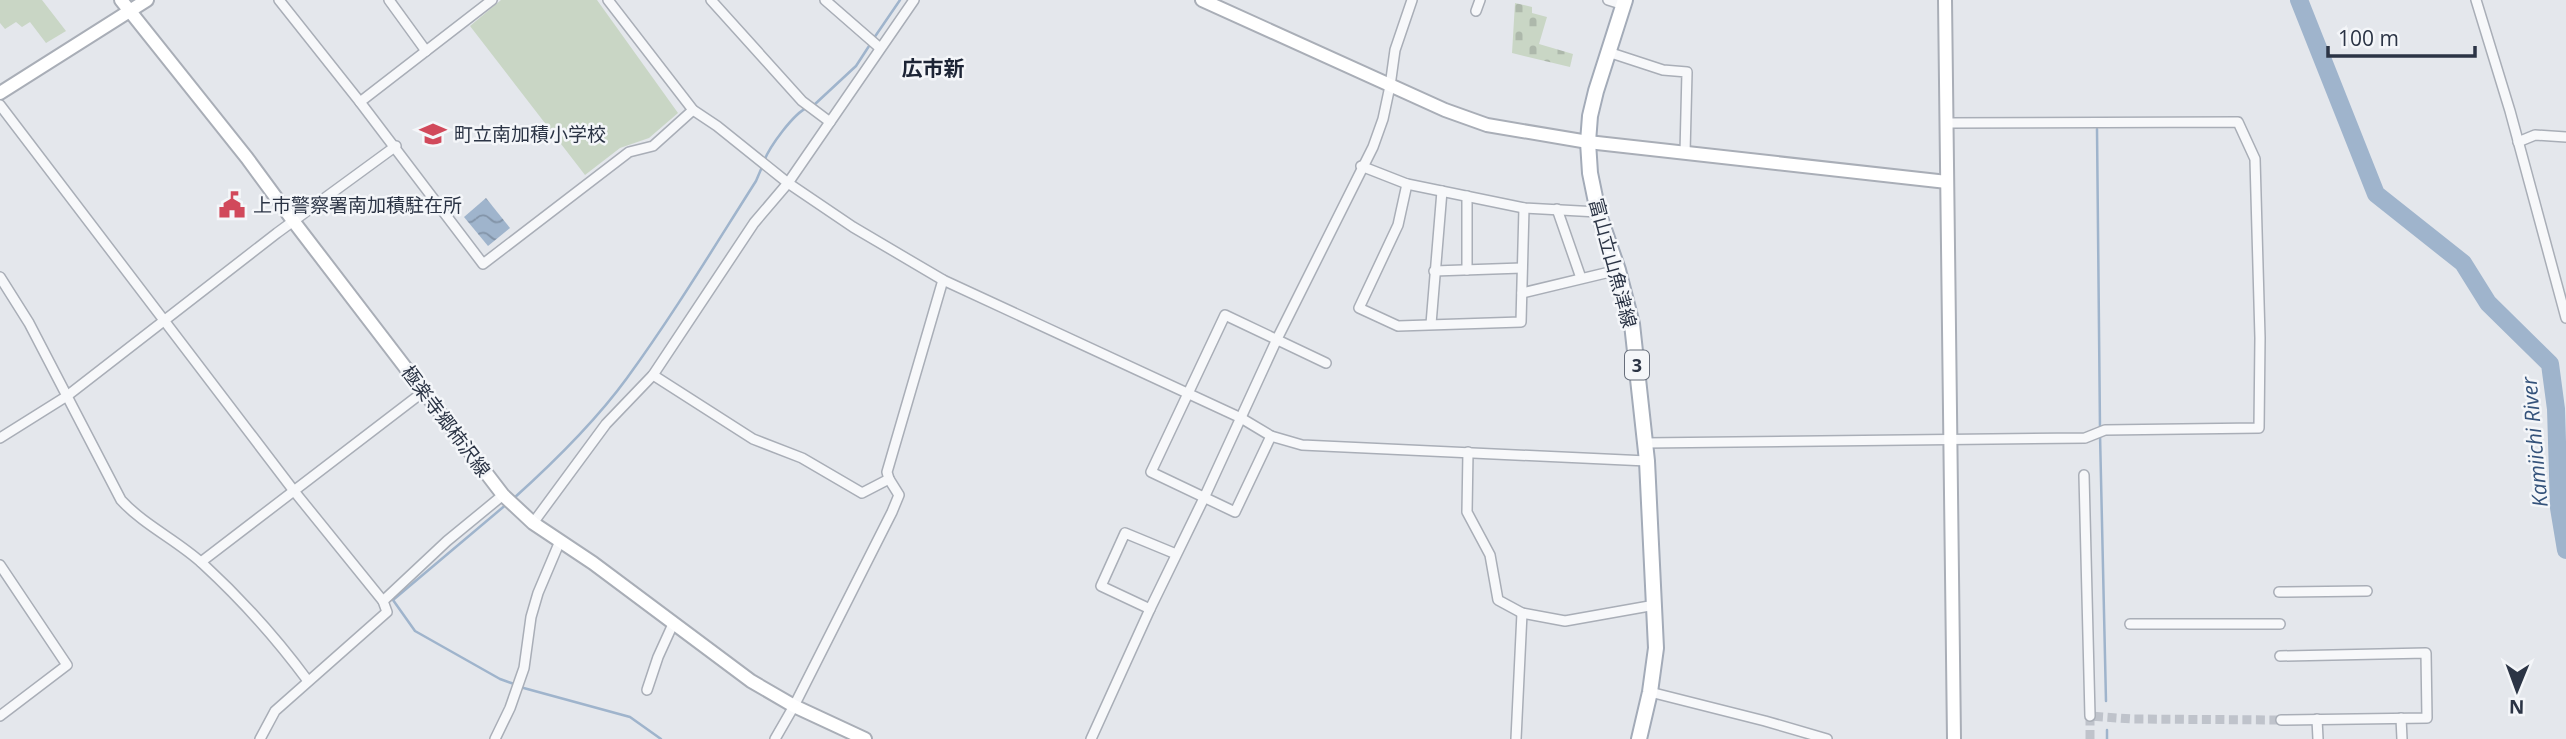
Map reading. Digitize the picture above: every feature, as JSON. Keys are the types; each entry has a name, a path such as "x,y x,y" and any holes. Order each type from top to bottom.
{"main road":[{"name":"富山立山魚津線","path":"1624,2 1596,91 1588,142 1590,173 1598,212 1618,270 1632,324 1647,461 1656,648 1650,692 1639,739"}],"street":[{"path":"0,93 125,5 147,0"},
{"path":"279,0 396,146 483,264 629,152 653,146 692,110"},
{"path":"389,0 426,51"},
{"path":"360,102 492,0"},
{"path":"608,0 692,110 717,126 788,183 853,227 943,280 1241,418 1271,436 1302,445 1647,461"},
{"path":"710,0 802,101 830,122"},
{"path":"825,0 880,48"},
{"path":"533,523 607,424 653,375 754,223 788,183 914,0"},
{"path":"1202,0 1390,86 1487,125 1588,142 1947,182"},
{"path":"1091,739 1277,339 1373,147 1390,86 1395,50 1412,0"},
{"path":"1476,11 1480,0"},
{"path":"1608,0 1624,2"},
{"path":"1945,0 1954,739"},
{"path":"2476,0 2566,318"},
{"name":"極楽寺郷柿沢線","path":"125,5 247,158 503,495 533,523 593,563 751,681 794,706 865,739"},
{"path":"1608,52 1663,70 1687,72 1685,153"},
{"path":"0,105 294,492 383,601 387,612 275,711 260,739"},
{"path":"1645,443 2085,438 2105,430 2259,428 2260,338 2255,159 2238,122 1946,123"},
{"path":"2518,142 2535,135 2566,137"},
{"path":"0,438 67,396 396,146"},
{"path":"1362,166 1407,184 1524,208 1598,212"},
{"path":"1407,184 1398,225 1359,308 1398,326 1521,322 1524,208"},
{"path":"1431,324 1442,191"},
{"path":"1467,196 1468,270"},
{"path":"1556,209 1581,278"},
{"path":"1434,271 1522,268"},
{"path":"1522,293 1618,270"},
{"path":"0,277 29,323 121,500 138,518 201,562 276,639 308,681"},
{"path":"775,739 899,495 887,472 943,280"},
{"path":"1271,436 1235,512 1152,472 1225,315 1326,363"},
{"path":"653,375 753,439 802,458 862,493 889,479"},
{"path":"201,562 423,392"},
{"path":"1468,452 1467,512 1490,555 1498,600 1522,613 1565,621 1655,605"},
{"path":"2084,475 2090,716"},
{"path":"383,601 447,541 503,495"},
{"path":"1150,609 1101,586 1125,533 1176,554"},
{"path":"495,739 510,708 524,668 531,617 560,541"},
{"path":"0,565 67,665 0,716"},
{"path":"2279,592 2367,591"},
{"path":"1516,739 1522,613"},
{"path":"647,690 673,624"},
{"path":"2130,624 2280,624"},
{"path":"2280,656 2426,653 2427,718 2281,720"},
{"path":"1650,692 1827,739"},
{"path":"2402,718 2402,739"},
{"path":"2317,719 2318,739"}],"green space":[{"path":"0,0 42,0 66,31 46,43 30,22 22,27 16,22 5,29 0,23"},
{"path":"501,0 597,0 678,113 649,138 620,148 585,175 470,26"},
{"path":"1515,3 1532,7 1532,13 1547,17 1539,44 1573,54 1570,67 1512,53"}],"water":[{"path":"486,198 510,228 488,246 464,217"}],"waterway":[{"path":"874,38 900,0"},
{"name":"Kamiichi River","path":"2299,0 2376,194 2463,263 2488,303 2550,364 2556,409 2559,508 2566,550"},
{"path":"814,105 856,66 871,43"},
{"path":"764,161 783,131 808,107"},
{"path":"2097,129 2100,428"},
{"path":"513,499 573,442 627,378 693,281 756,181 762,167"},
{"path":"2100,434 2106,701"},
{"path":"508,503 393,600 415,631 500,679 514,684"},
{"path":"520,687 630,717 661,739"},
{"path":"2107,730 2107,739"}],"tunnel":[{"path":"2090,739 2090,716 2132,719 2281,720"}],"place":[{"name":"町立南加積小学校","path":"433,134"},
{"name":"上市警察署南加積駐在所","path":"232,205"}],"district":[{"name":"広市新","path":"933,68"}]}
